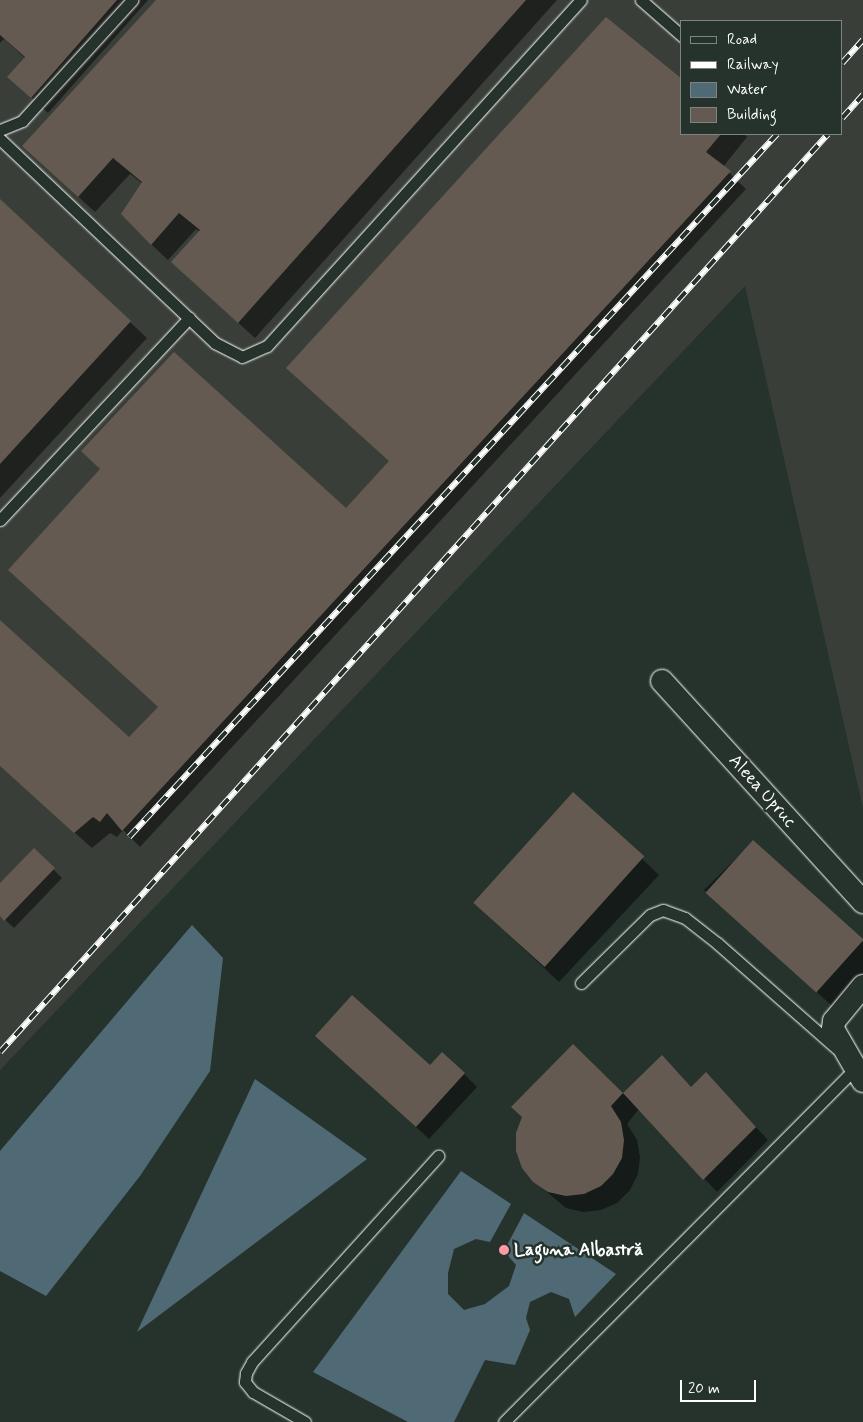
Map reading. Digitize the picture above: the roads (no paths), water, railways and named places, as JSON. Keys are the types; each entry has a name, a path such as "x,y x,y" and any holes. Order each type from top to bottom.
{"street":[{"name":"Aleea Upruc","path":"662,681 863,902"},
{"path":"856,1070 836,1036 834,1021 863,986"}],"lane":[{"path":"0,130 22,121 132,0"},
{"path":"0,139 189,318 232,354 242,357 254,354 267,346 581,0"},
{"path":"641,0 680,34"},
{"path":"0,520 189,318"},
{"path":"504,1422 856,1070 717,943 684,918 663,910 650,915 581,983"},
{"path":"305,1422 252,1392 245,1382 246,1373 252,1362 438,1156"}],"water":[{"path":"192,925 223,958 210,1071 140,1176 46,1296 0,1271 0,1151"},
{"path":"255,1079 367,1159 137,1332"},
{"path":"461,1171 511,1204 490,1242 476,1239 454,1249 448,1273 448,1294 464,1310 485,1304 509,1286 516,1265 504,1251 524,1213 616,1274 575,1317 569,1299 551,1292 530,1302 526,1318 530,1330 515,1365 485,1360 454,1422 408,1422 313,1372"}],"railway":[{"path":"843,62 863,40"},
{"path":"843,117 863,95"},
{"path":"129,837 776,135"},
{"path":"0,1052 827,135"}],"place":[{"name":"Laguna Albastră","path":"504,1250"}]}
